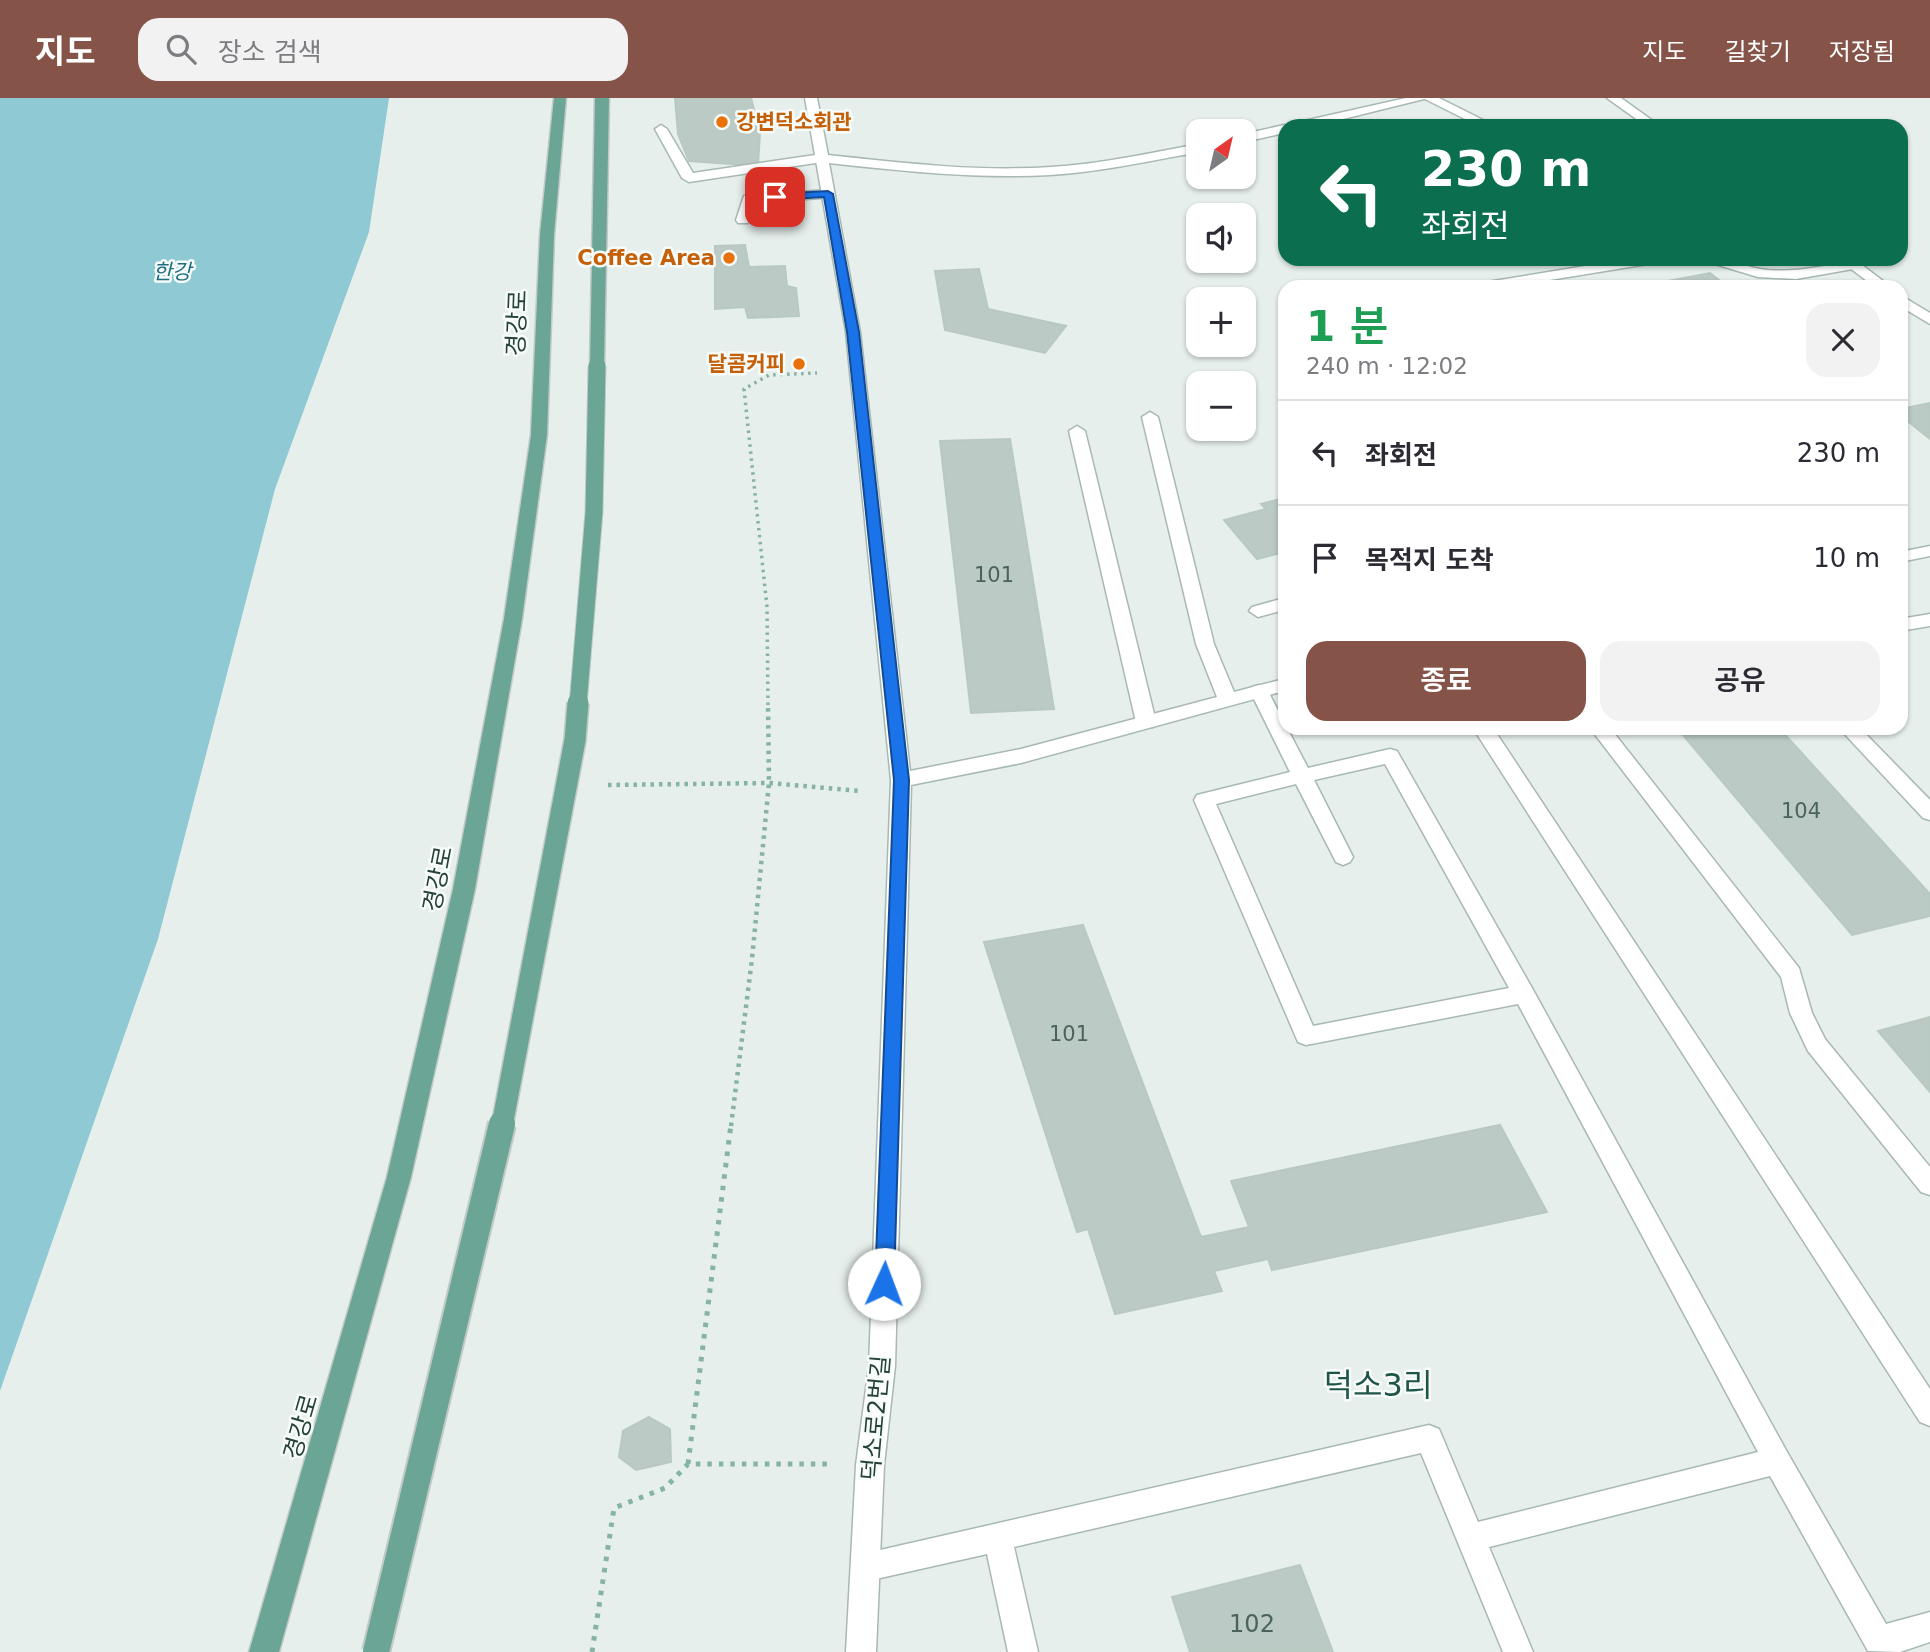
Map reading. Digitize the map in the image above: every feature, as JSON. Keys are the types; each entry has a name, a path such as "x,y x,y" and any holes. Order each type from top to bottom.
{"main road":[{"name":"경강로","path":"264,1652 399,1177 464,888 513,619 539,435 547,235 560,98"},
{"path":"376,1652 506,1109 575,740 594,512 602,98"}],"street":[{"name":"덕소로2번길","path":"811,98 853,332 901,789 882,1366 870,1465 861,1652"},
{"path":"1330,119 1422,98"},
{"path":"1429,98 1474,119"},
{"path":"1613,98 1644,119"},
{"path":"661,129 689,178 822,158 948,171 1050,171 1186,150"},
{"path":"1256,135 1278,130"},
{"path":"743,220 749,199 828,194"},
{"path":"1533,280 1614,266"},
{"path":"1736,266 1758,273 1796,275 1833,266"},
{"path":"1854,266 1872,280"},
{"path":"1908,305 1930,320"},
{"path":"1150,417 1205,644 1227,699"},
{"path":"1077,431 1146,722"},
{"path":"1908,555 1930,551"},
{"path":"1258,611 1278,606"},
{"path":"1908,624 1930,620"},
{"path":"901,789 1278,686"},
{"path":"1259,691 1278,729"},
{"path":"1281,735 1343,856"},
{"path":"1488,735 1930,1413"},
{"path":"1605,735 1791,974 1801,1013 1816,1045 1930,1185"},
{"path":"1856,735 1930,813"},
{"path":"1524,994 1306,1036 1204,800 1390,756 1524,994 1881,1647 1930,1627"},
{"path":"867,1567 1429,1438 1518,1652"},
{"path":"1470,1538 1777,1461"},
{"path":"997,1536 1023,1652"}],"path":[{"path":"592,1652 614,1508 665,1488 688,1464 752,959 769,783 767,607 744,389 752,380 769,374 817,373"},
{"path":"605,785 769,783 849,789 901,789"},
{"path":"688,1464 870,1465"}],"water":[{"name":"한강","path":"0,98 389,98 369,232 275,489 158,939 0,1391"}],"building":[{"path":"675,98 751,98 760,132 758,166 689,161 678,134"},
{"path":"745,245 749,267 785,266 787,286 796,288 799,316 748,318 745,307 715,309 715,246"},
{"path":"979,269 988,309 1066,326 1045,353 945,330 935,271"},
{"path":"1710,273 1719,280 1673,280"},
{"path":"1930,403 1930,439 1908,421 1908,407"},
{"path":"1010,439 1054,709 971,713 940,441"},
{"path":"1278,500 1278,554 1257,559 1224,520 1266,509 1261,504"},
{"path":"1683,735 1785,735 1930,894 1930,916 1852,935"},
{"path":"1083,925 1201,1237 1249,1227 1231,1181 1500,1125 1547,1212 1272,1270 1268,1259 1214,1271 1222,1291 1115,1314 1088,1229 1077,1232 984,942"},
{"path":"1930,1017 1930,1092 1878,1031"},
{"path":"649,1417 670,1429 671,1462 636,1470 619,1457 623,1431"},
{"path":"1300,1565 1333,1652 1190,1652 1172,1597"}],"place":[{"name":"강변덕소회관","path":"722,122"},
{"name":"Coffee Area","path":"729,258"},
{"name":"달콤커피","path":"799,364"}],"district":[{"name":"덕소3리","path":"1378,1385"}],"route":[{"path":"775,197 828,194 853,332 901,780 884,1284"}]}
